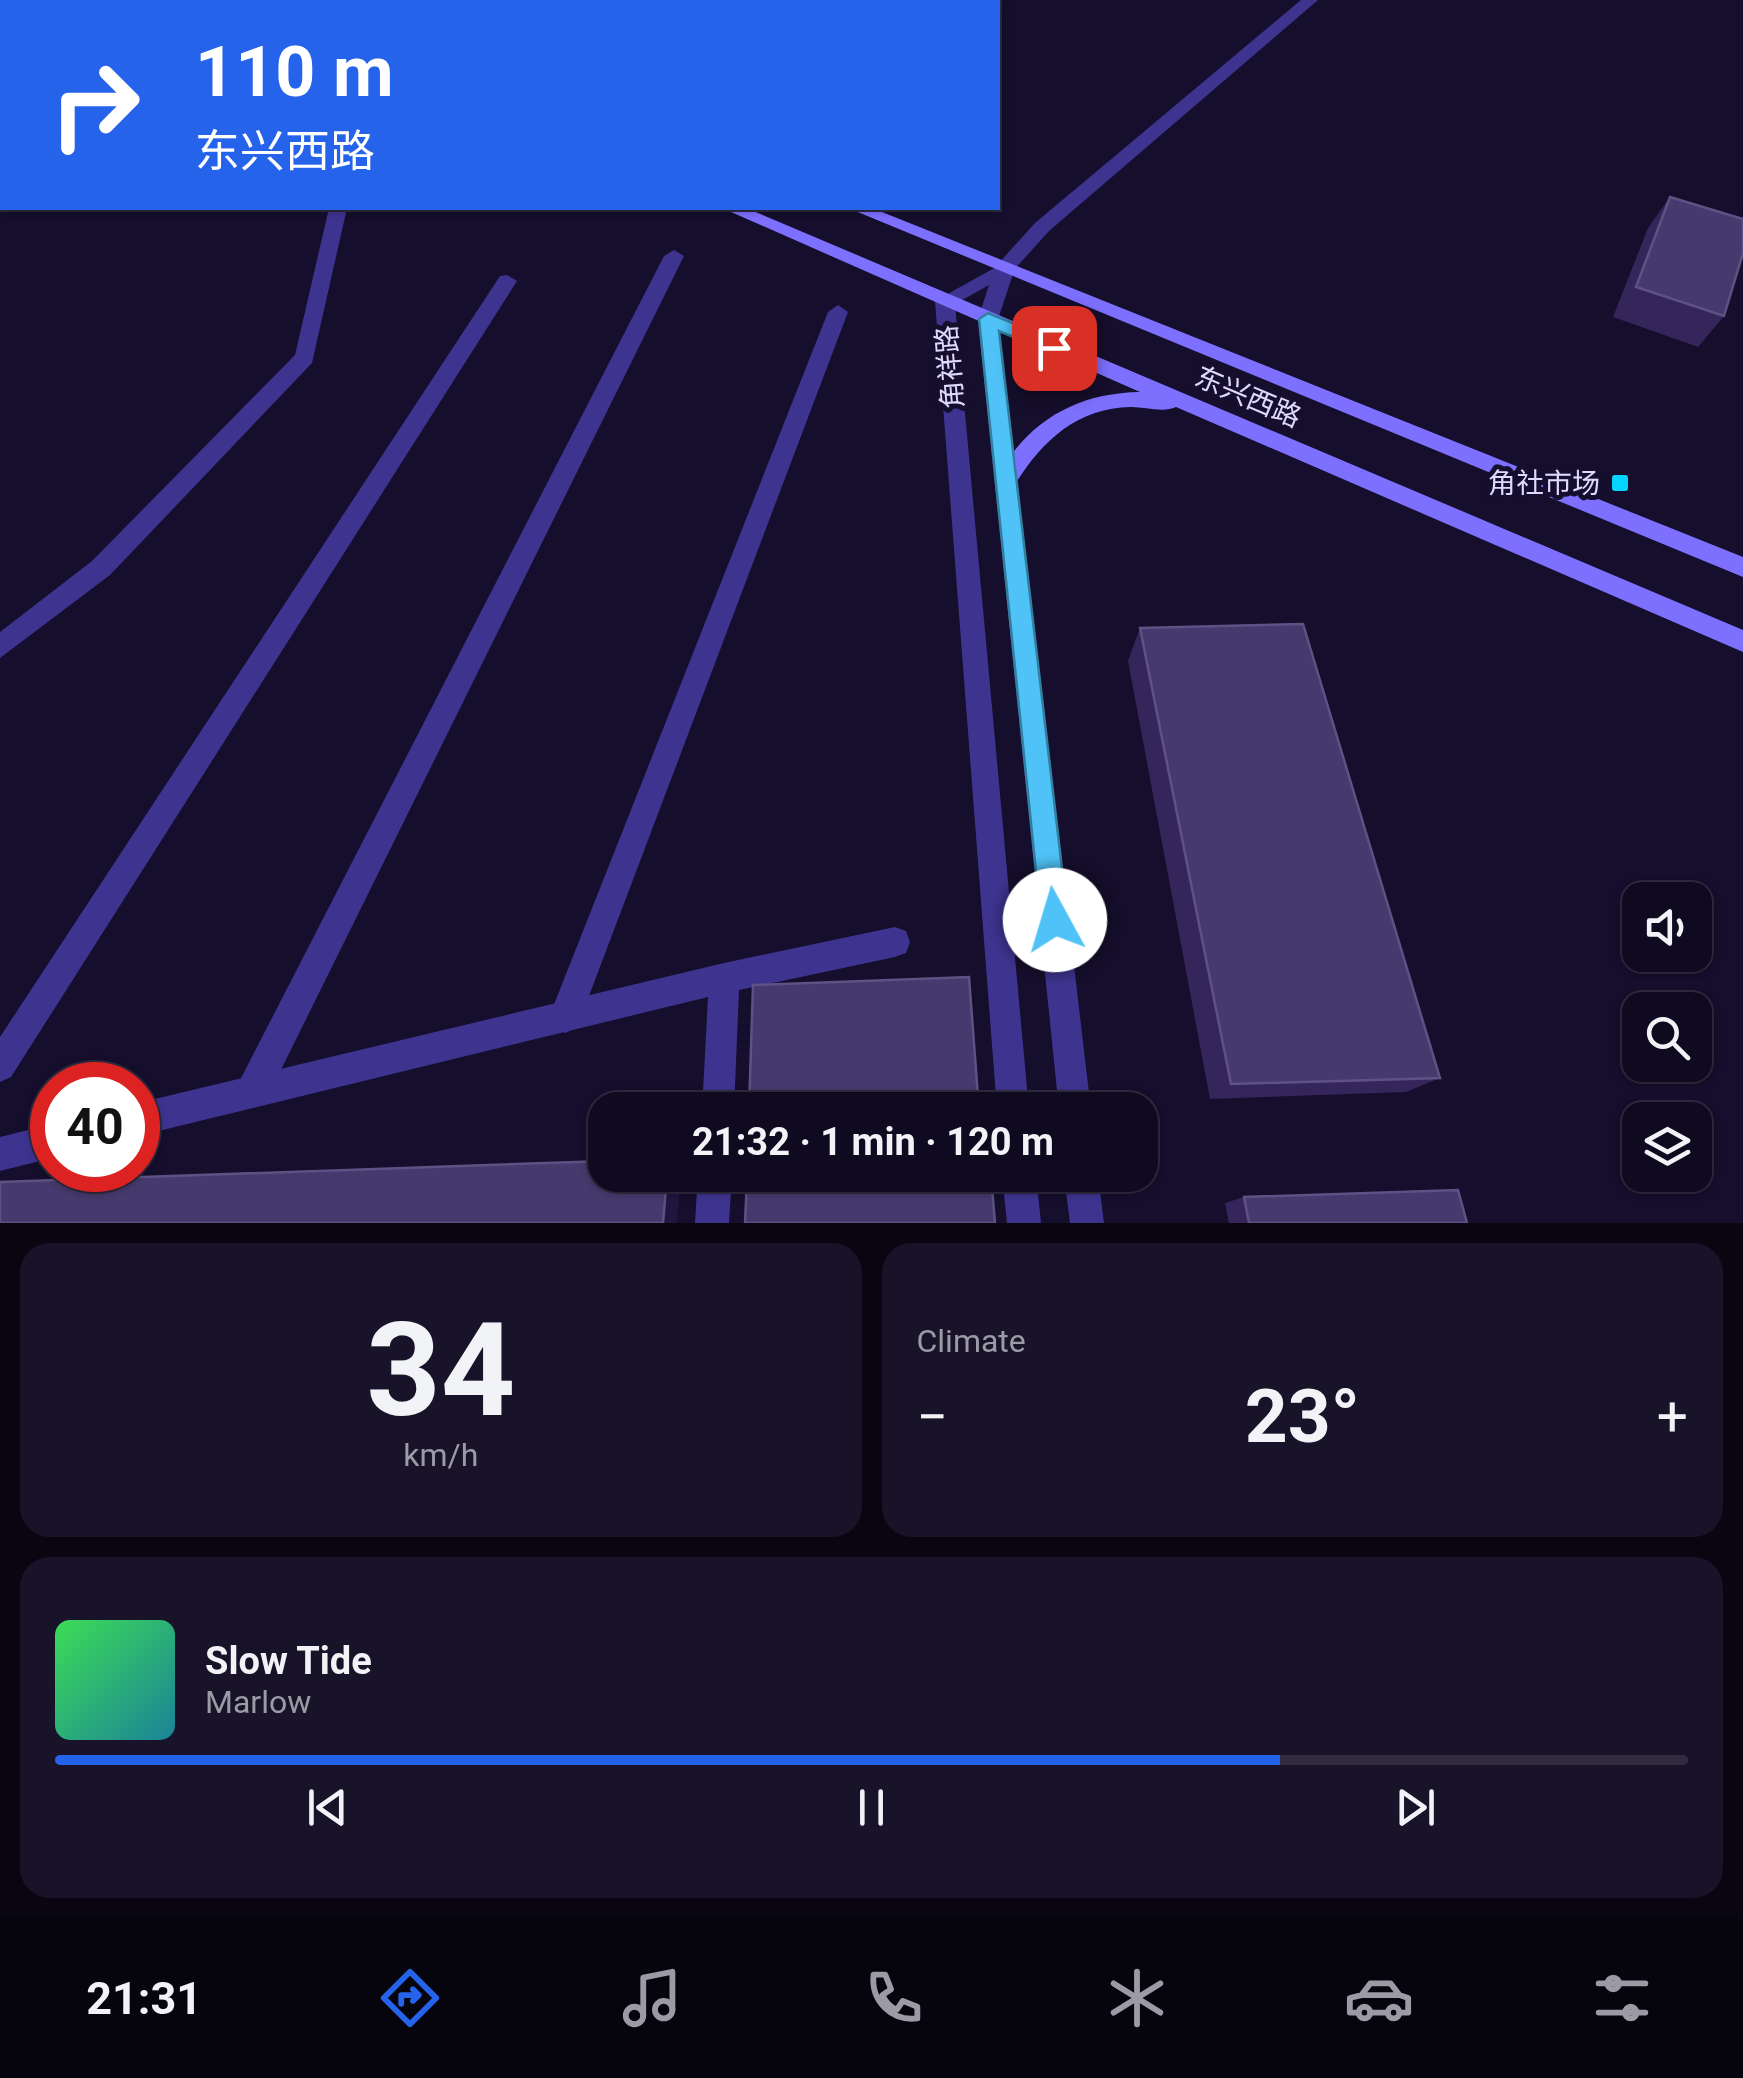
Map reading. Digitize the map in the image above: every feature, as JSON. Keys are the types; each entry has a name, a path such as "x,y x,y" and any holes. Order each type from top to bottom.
{"main road":[{"name":"东兴西路","path":"734,210 1743,640"},
{"name":"东兴西路","path":"862,210 1743,567"},
{"path":"1006,480 1022,450 1080,407 1116,400 1153,400 1199,409"}],"street":[{"path":"1005,268 1042,227 1310,0"},
{"path":"0,647 101,568 305,358 338,210"},
{"path":"252,1092 674,256"},
{"name":"角祥路","path":"1005,268 945,301 1012,1092"},
{"name":"角祥路","path":"1005,268 988,319 1072,1092"},
{"path":"0,1066 507,281"},
{"path":"565,1017 838,312"},
{"path":"160,1115 724,978 895,942"},
{"path":"719,1092 724,978"},
{"path":"0,1154 30,1146"},
{"path":"712,1223 713,1192"},
{"path":"1021,1192 1024,1223"},
{"path":"1083,1192 1086,1223"}],"building":[{"path":"1670,197 1743,219 1743,253 1724,316 1636,287"},
{"path":"1303,624 1440,1078 1231,1084 1140,628"},
{"path":"969,977 978,1092 750,1092 753,985"},
{"path":"588,1162 588,1192 666,1192 663,1223 0,1223 0,1182 30,1181 30,1192 160,1192 160,1176"},
{"path":"1458,1190 1467,1223 1249,1223 1244,1197"},
{"path":"746,1192 992,1192 995,1223 745,1223"}],"place":[{"name":"角社市场","path":"1620,483"}],"route":[{"path":"1054,348 988,319 1055,920"}]}
